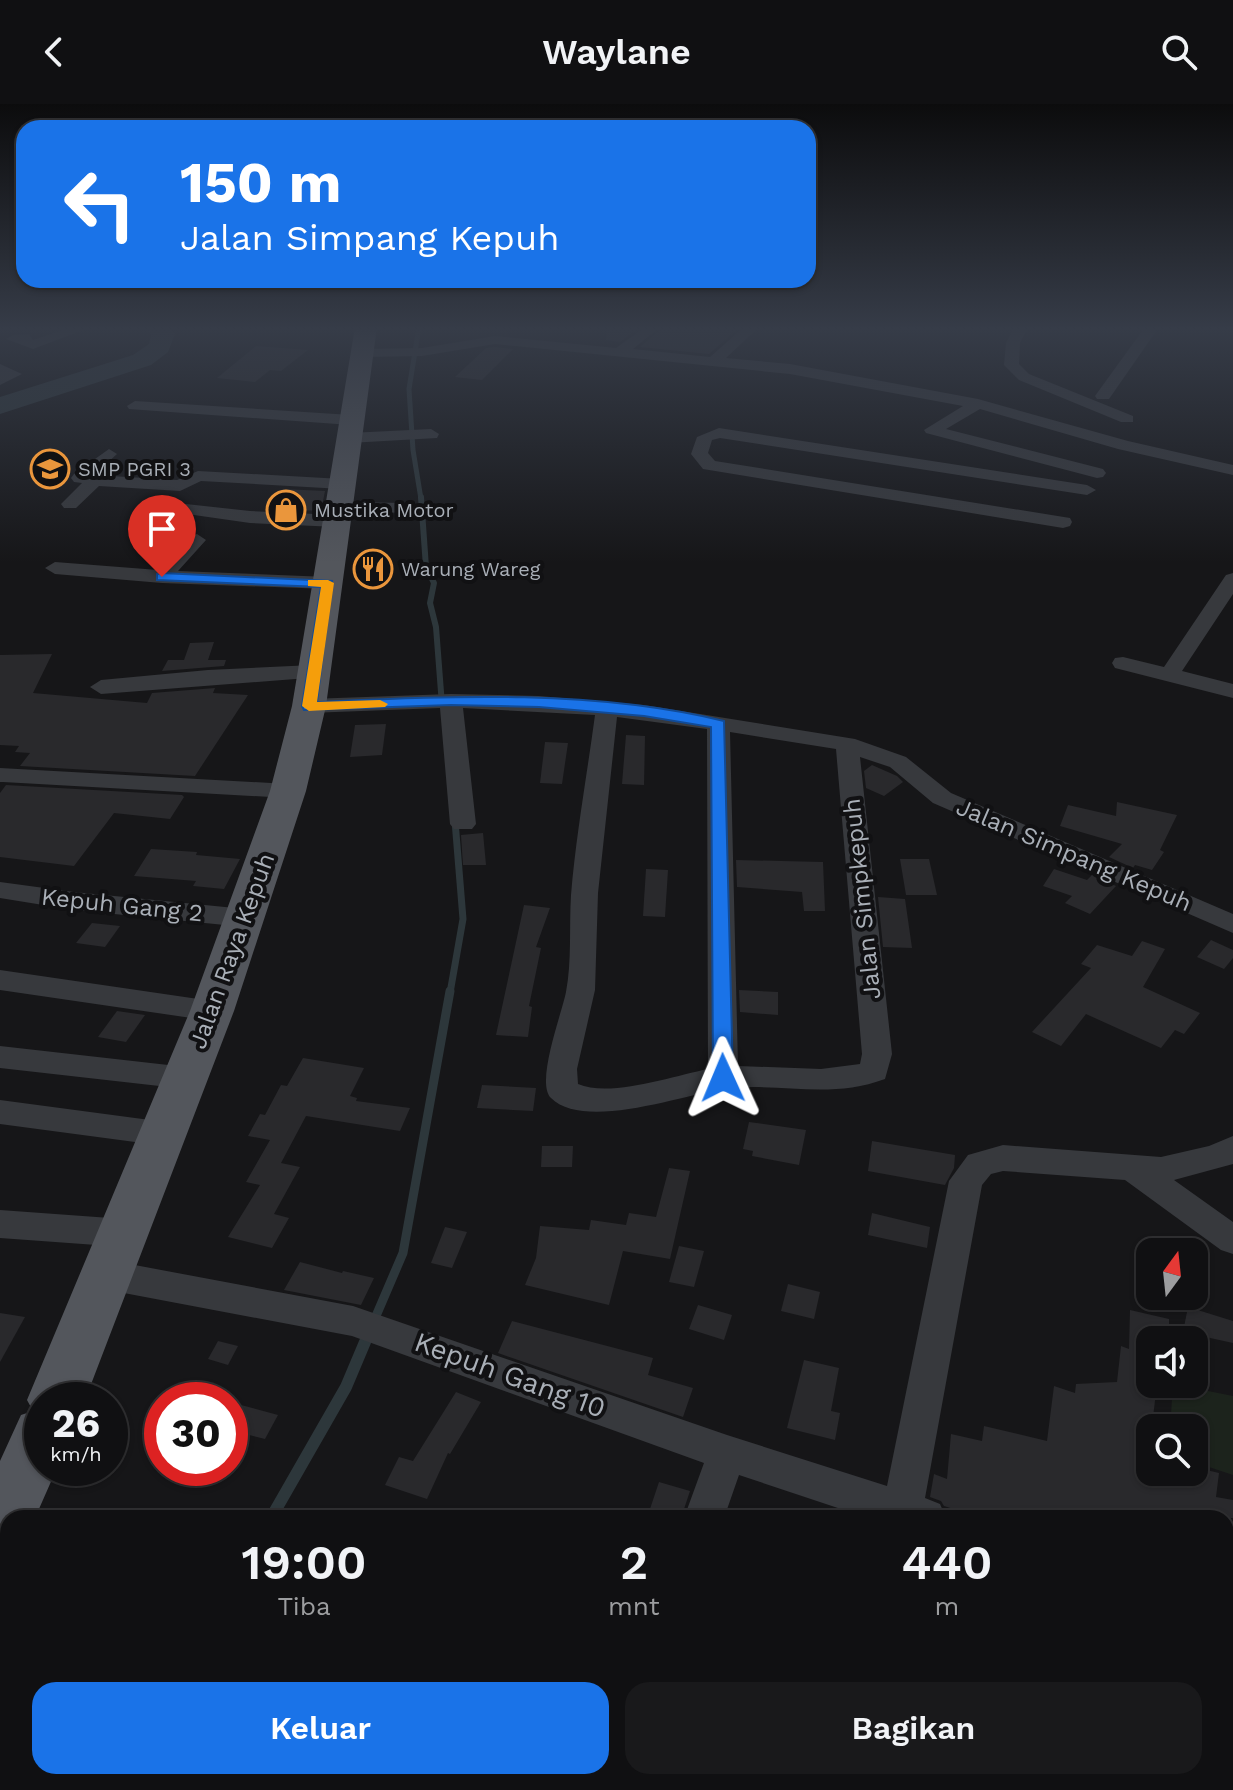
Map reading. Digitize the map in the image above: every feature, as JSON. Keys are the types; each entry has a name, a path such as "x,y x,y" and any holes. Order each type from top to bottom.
{"main road":[{"name":"Jalan Raya Kepuh","path":"63,1382 212,1011 288,791 311,689 354,406"},
{"path":"6,1510 24,1452"}],"street":[{"path":"135,406 396,436 423,434"},
{"path":"975,406 932,430 1097,473"},
{"path":"984,406 1124,445 1233,470"},
{"path":"1094,406 1127,419"},
{"path":"1087,490 719,433 705,437 699,454 709,465 1060,526 1087,490 1097,473 1124,445"},
{"path":"70,504 85,479 109,454"},
{"path":"85,479 180,486 198,476 339,504 408,508"},
{"path":"186,509 250,517 339,504"},
{"path":"162,577 197,540"},
{"path":"55,568 162,577 328,583"},
{"path":"1169,675 1233,579"},
{"path":"1123,663 1233,691"},
{"name":"Jalan Simpang Kepuh","path":"101,687 208,677 425,702 607,708 847,744 898,762 942,798 1233,924"},
{"path":"450,701 463,824"},
{"path":"607,708 585,893 581,990 562,1069 562,1090 576,1099 588,1101 723,1078 718,724"},
{"name":"Jalan Simpkepuh","path":"723,1078 852,1076 874,1071 877,1054 847,744"},
{"path":"3,775 288,791"},
{"name":"Kepuh Gang 2","path":"0,890 74,901 245,918"},
{"path":"0,980 212,1011"},
{"path":"0,1057 186,1078"},
{"path":"0,1112 165,1134"},
{"path":"911,1510 966,1181 980,1164 1003,1158 1161,1170 1218,1157 1233,1148"},
{"path":"1134,1169 1233,1240"},
{"path":"0,1224 124,1233"},
{"name":"Kepuh Gang 10","path":"108,1275 353,1321 893,1510"},
{"path":"707,1510 727,1453"}],"shaded area":[{"path":"1208,1391 1233,1396 1233,1475 1208,1467 1208,1414 1171,1414 1172,1398 1208,1398"}],"building":[{"path":"283,489 325,491 321,511 278,509"},
{"path":"214,642 208,660 226,660 224,666 162,671 168,660 184,660 190,643"},
{"path":"52,654 33,693 147,703 152,693 215,688 213,693 248,695 195,776 20,766 30,753 15,752 19,746 0,745 0,655"},
{"path":"386,724 382,755 350,757 355,725"},
{"path":"626,735 645,736 644,785 622,784"},
{"path":"545,742 568,743 562,784 540,783"},
{"path":"872,765 903,782 884,796 866,788 864,771"},
{"path":"6,785 184,797 170,819 114,813 74,866 0,857 0,793"},
{"path":"1117,802 1177,815 1160,850 1164,852 1152,870 1135,865 1133,868 1109,857 1122,844 1060,826 1068,805 1116,816"},
{"path":"483,833 486,865 463,865 461,835"},
{"path":"151,849 240,859 224,889 193,886 196,881 134,876"},
{"path":"900,859 929,859 937,895 906,895"},
{"path":"736,860 823,862 825,911 804,911 802,892 737,887"},
{"path":"646,869 668,870 665,917 643,916"},
{"path":"1054,869 1087,880 1092,875 1116,886 1090,914 1065,903 1072,896 1043,886"},
{"path":"878,897 905,899 912,948 883,947"},
{"path":"524,905 550,908 536,947 541,948 529,1006 532,1007 528,1037 496,1035"},
{"path":"92,923 120,926 105,947 76,943"},
{"path":"1211,940 1233,950 1233,958 1224,969 1197,957"},
{"path":"1142,941 1165,949 1143,987 1200,1013 1184,1034 1175,1030 1161,1048 1086,1014 1061,1046 1032,1032 1091,968 1081,964 1097,945 1132,956"},
{"path":"739,990 778,992 778,1015 740,1012"},
{"path":"117,1011 145,1015 126,1042 98,1037"},
{"path":"303,1058 364,1068 350,1096 357,1098 356,1101 410,1108 400,1131 306,1116 281,1163 300,1167 274,1214 289,1218 272,1248 228,1237 260,1185 246,1182 270,1140 248,1136 260,1114 265,1115 281,1085 287,1086"},
{"path":"482,1085 536,1088 533,1111 477,1108"},
{"path":"749,1122 806,1130 799,1165 752,1156 753,1151 743,1149"},
{"path":"872,1141 955,1155 954,1168 945,1185 868,1171"},
{"path":"542,1146 573,1146 572,1167 541,1167"},
{"path":"669,1168 690,1171 670,1259 623,1251 609,1305 525,1285 536,1258 540,1226 589,1230 591,1220 626,1225 629,1213 656,1217"},
{"path":"872,1213 930,1227 927,1248 868,1235"},
{"path":"445,1227 467,1232 452,1268 431,1263"},
{"path":"679,1246 704,1251 694,1287 669,1282"},
{"path":"300,1262 374,1278 361,1305 284,1290"},
{"path":"788,1284 820,1292 814,1319 781,1311"},
{"path":"698,1305 732,1315 724,1340 689,1329"},
{"path":"1130,1310 1169,1319 1169,1326 1136,1326 1136,1398 1155,1398 1153,1414 1136,1414 1136,1486 1208,1486 1208,1470 1219,1473 1216,1497 1233,1500 1233,1510 957,1510 930,1497 934,1474 947,1479 951,1434 982,1441 984,1426 1047,1441 1054,1386 1075,1393 1076,1384 1117,1382 1121,1346 1129,1349"},
{"path":"1187,1310 1198,1310 1233,1321 1233,1343 1208,1338 1208,1326 1184,1326"},
{"path":"0,1313 25,1317 0,1362"},
{"path":"512,1321 653,1358 648,1375 693,1388 683,1417 498,1353"},
{"path":"218,1341 238,1346 228,1365 208,1359"},
{"path":"804,1360 839,1368 831,1411 840,1413 835,1440 787,1428"},
{"path":"456,1392 481,1402 448,1453 427,1499 385,1485 399,1457 413,1461"},
{"path":"248,1407 278,1415 265,1439 248,1435"},
{"path":"659,1482 690,1491 684,1510 650,1510"}],"waterway":[{"path":"410,406 421,499"},
{"path":"421,497 426,567 434,583 430,603 436,627 442,705"},
{"path":"450,993 463,919 455,821"},
{"path":"364,1344 403,1253 450,991"},
{"path":"276,1510 346,1387 365,1342"}],"slow traffic":[{"path":"312,583 328,583 309,706 380,704"}],"place":[{"name":"SMP PGRI 3","path":"50,469"},
{"name":"Mustika Motor","path":"286,510"},
{"name":"Warung Wareg","path":"373,569"}],"route":[{"path":"162,577 328,583 309,706 451,701 539,703 644,712 718,724 723,1078"}]}
